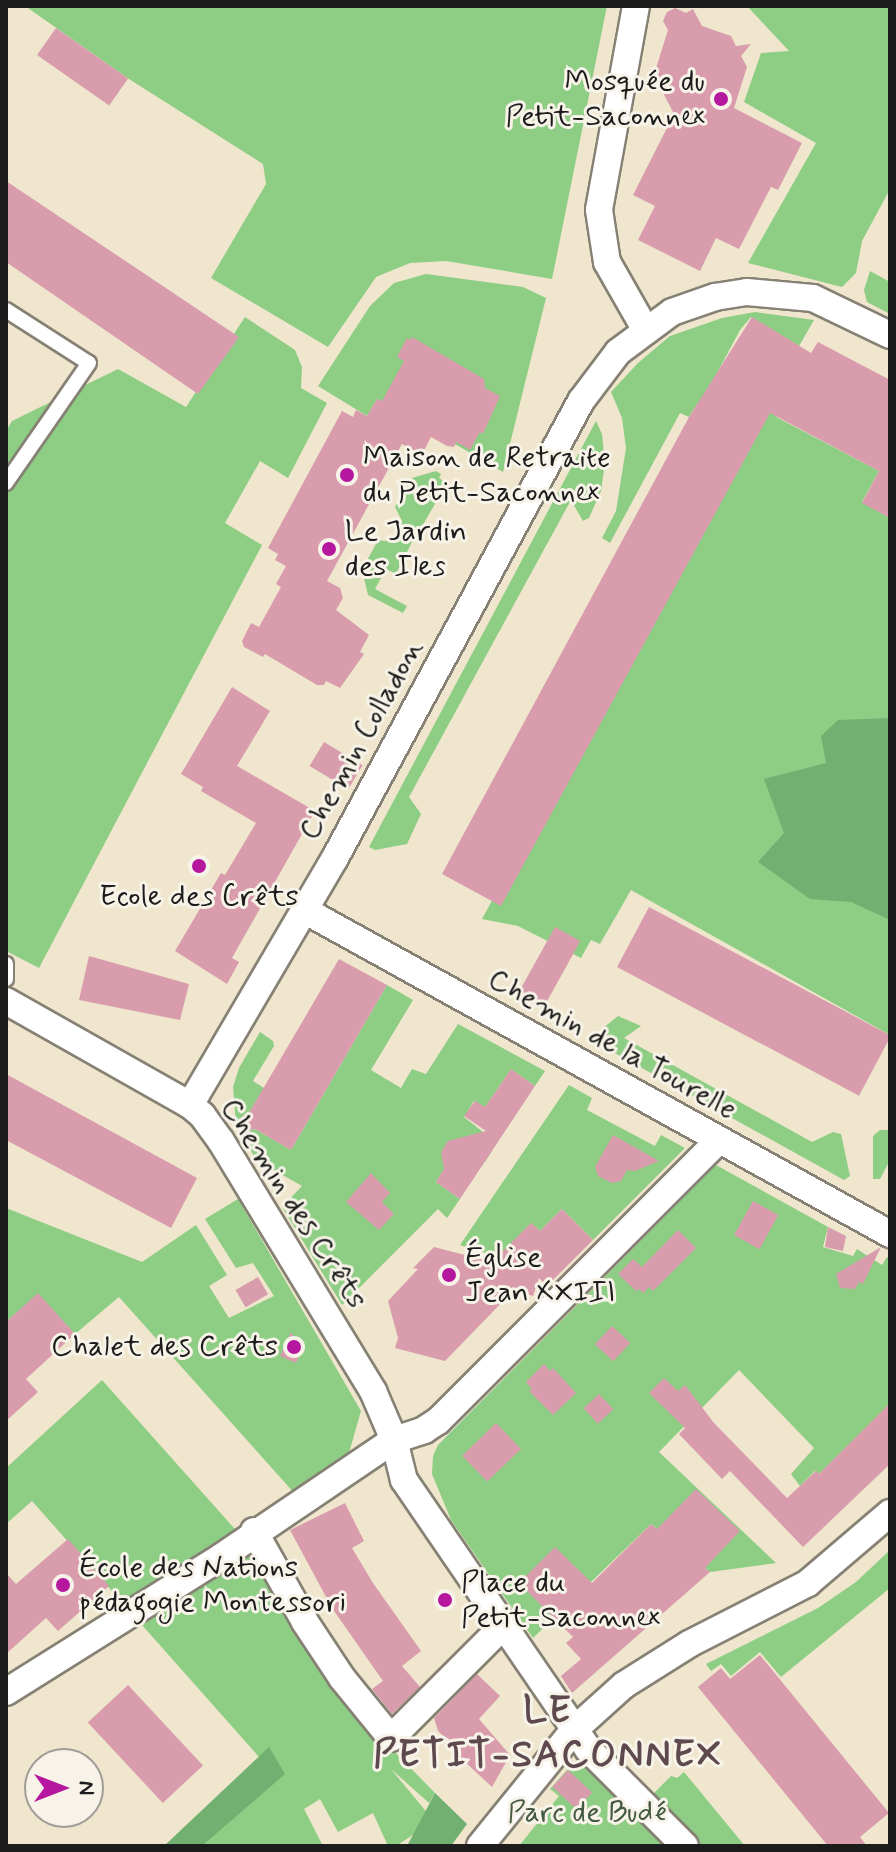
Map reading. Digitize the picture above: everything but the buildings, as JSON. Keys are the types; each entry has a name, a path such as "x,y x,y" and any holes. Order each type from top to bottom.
{"street":[{"path":"636,6 599,210 607,262 645,329"},
{"name":"Chemin Colladon","path":"190,1105 304,910 581,401 602,370 645,329 691,304 729,294 764,291 813,298 890,335"},
{"name":"Chemin de la Tourelle","path":"304,910 890,1234"},
{"name":"Chemin des Crêts","path":"6,1001 190,1105 221,1141 373,1391 394,1440"},
{"path":"6,1692 221,1557 254,1531 394,1440 424,1430 445,1414 719,1140"},
{"path":"394,1440 404,1480 574,1730 629,1792 685,1846"},
{"path":"480,1846 574,1730 643,1671 808,1583 890,1513"},
{"path":"254,1531 305,1622 342,1678 391,1738 504,1625"}],"lane":[{"path":"6,310 89,363 6,483"},
{"path":"6,964 6,979"}],"green space":[{"path":"25,6 607,6 552,279 446,261 410,263 376,277 328,347 211,278 266,184 263,164 129,79"},
{"path":"747,6 890,6 890,189 862,241 856,273 842,287 748,263 816,143 744,102 761,53 789,51"},
{"path":"870,271 890,282 890,314 867,302 864,290"},
{"path":"426,274 523,287 546,298 503,472 377,399 367,416 318,386 370,306 394,283"},
{"path":"755,312 814,320 799,346 751,317 740,330 707,392 765,406 778,418 879,471 862,502 890,518 890,1035 631,890 600,944 591,940 581,958 518,926 482,919 610,685 740,428 697,404 689,417 680,413 610,543 602,538 616,511 626,448 622,418 611,392 638,363 670,336 722,318"},
{"path":"245,317 295,350 302,367 301,388 327,403 288,478 260,461 225,523 262,545 39,968 6,951 6,431 12,421 118,369 186,407"},
{"path":"596,421 602,434 605,463 601,491 589,518 583,521 571,500 409,797 421,814 407,844 375,850 369,847"},
{"path":"436,471 441,474 439,478 447,483 417,535 400,527 402,521 395,507 412,478"},
{"path":"397,534 412,542 396,574 386,569 375,589 407,606 403,613 368,595 362,570 378,540 386,541"},
{"path":"890,718 890,920 851,902 810,899 758,862 784,833 764,779 826,763 821,736 838,720"},
{"path":"387,985 413,1000 371,1070 401,1088 412,1069 426,1074 458,1024 545,1071 535,1086 511,1069 485,1107 474,1101 464,1117 483,1132 478,1142 492,1151 485,1162 459,1145 436,1182 460,1199 447,1218 438,1209 342,1305 282,1207 302,1186 256,1160 236,1123 233,1087 239,1068 260,1032 273,1041 274,1046 253,1081 264,1088 250,1111 239,1119 241,1127 247,1131 255,1129 291,1150"},
{"path":"618,1016 641,1026 624,1038 812,1142 833,1132 841,1134 850,1176 844,1180 595,1042 603,1028"},
{"path":"569,1085 592,1098 587,1110 655,1146 661,1135 685,1148 593,1240 562,1209 540,1231 531,1223 498,1257 460,1245"},
{"path":"880,1130 890,1130 890,1160 880,1179 873,1179 873,1136"},
{"path":"716,1165 828,1227 823,1247 853,1256 857,1249 882,1265 887,1257 890,1259 890,1404 819,1474 815,1471 800,1486 791,1474 814,1448 739,1370 659,1452 776,1563 710,1572 651,1524 533,1638 451,1520 432,1474 433,1456 438,1445"},
{"path":"238,1199 361,1411 347,1460 295,1494 119,1297 75,1334 38,1294 6,1322 6,1208 142,1262 196,1225 227,1275 209,1286 229,1318 274,1296 253,1263 236,1268 205,1219"},
{"path":"102,1380 258,1555 387,1744 435,1793 429,1803 391,1769 434,1821 396,1846 388,1846 373,1813 338,1832 320,1799 304,1809 323,1846 202,1846 284,1774 269,1748 259,1757 32,1501 6,1524 6,1468"},
{"path":"890,1550 890,1588 781,1677 760,1652 731,1676 721,1664 711,1671 706,1664 818,1608 856,1582"},
{"path":"269,1747 285,1774 202,1846 164,1846"},
{"name":"Parc de Budé","path":"584,1764 634,1813 671,1776 677,1778 684,1772 745,1846 519,1846 559,1796 550,1789 568,1769"},
{"path":"435,1793 467,1824 451,1846 407,1846"}],"place":[{"name":"Mosquée du Petit-Saconnex","path":"721,99"},
{"name":"Maison de Retraite du Petit-Saconnex","path":"347,475"},
{"name":"Le Jardin des Iles","path":"329,549"},
{"name":"Ecole des Crêts","path":"199,866"},
{"name":"Église Jean XXIII","path":"449,1275"},
{"name":"Chalet des Crêts","path":"294,1347"},
{"name":"École des Nations pédagogie Montessori","path":"63,1585"},
{"name":"Place du Petit-Saconnex","path":"445,1600"}],"district":[{"name":"LE PETIT-SACONNEX","path":"548,1734"}]}
